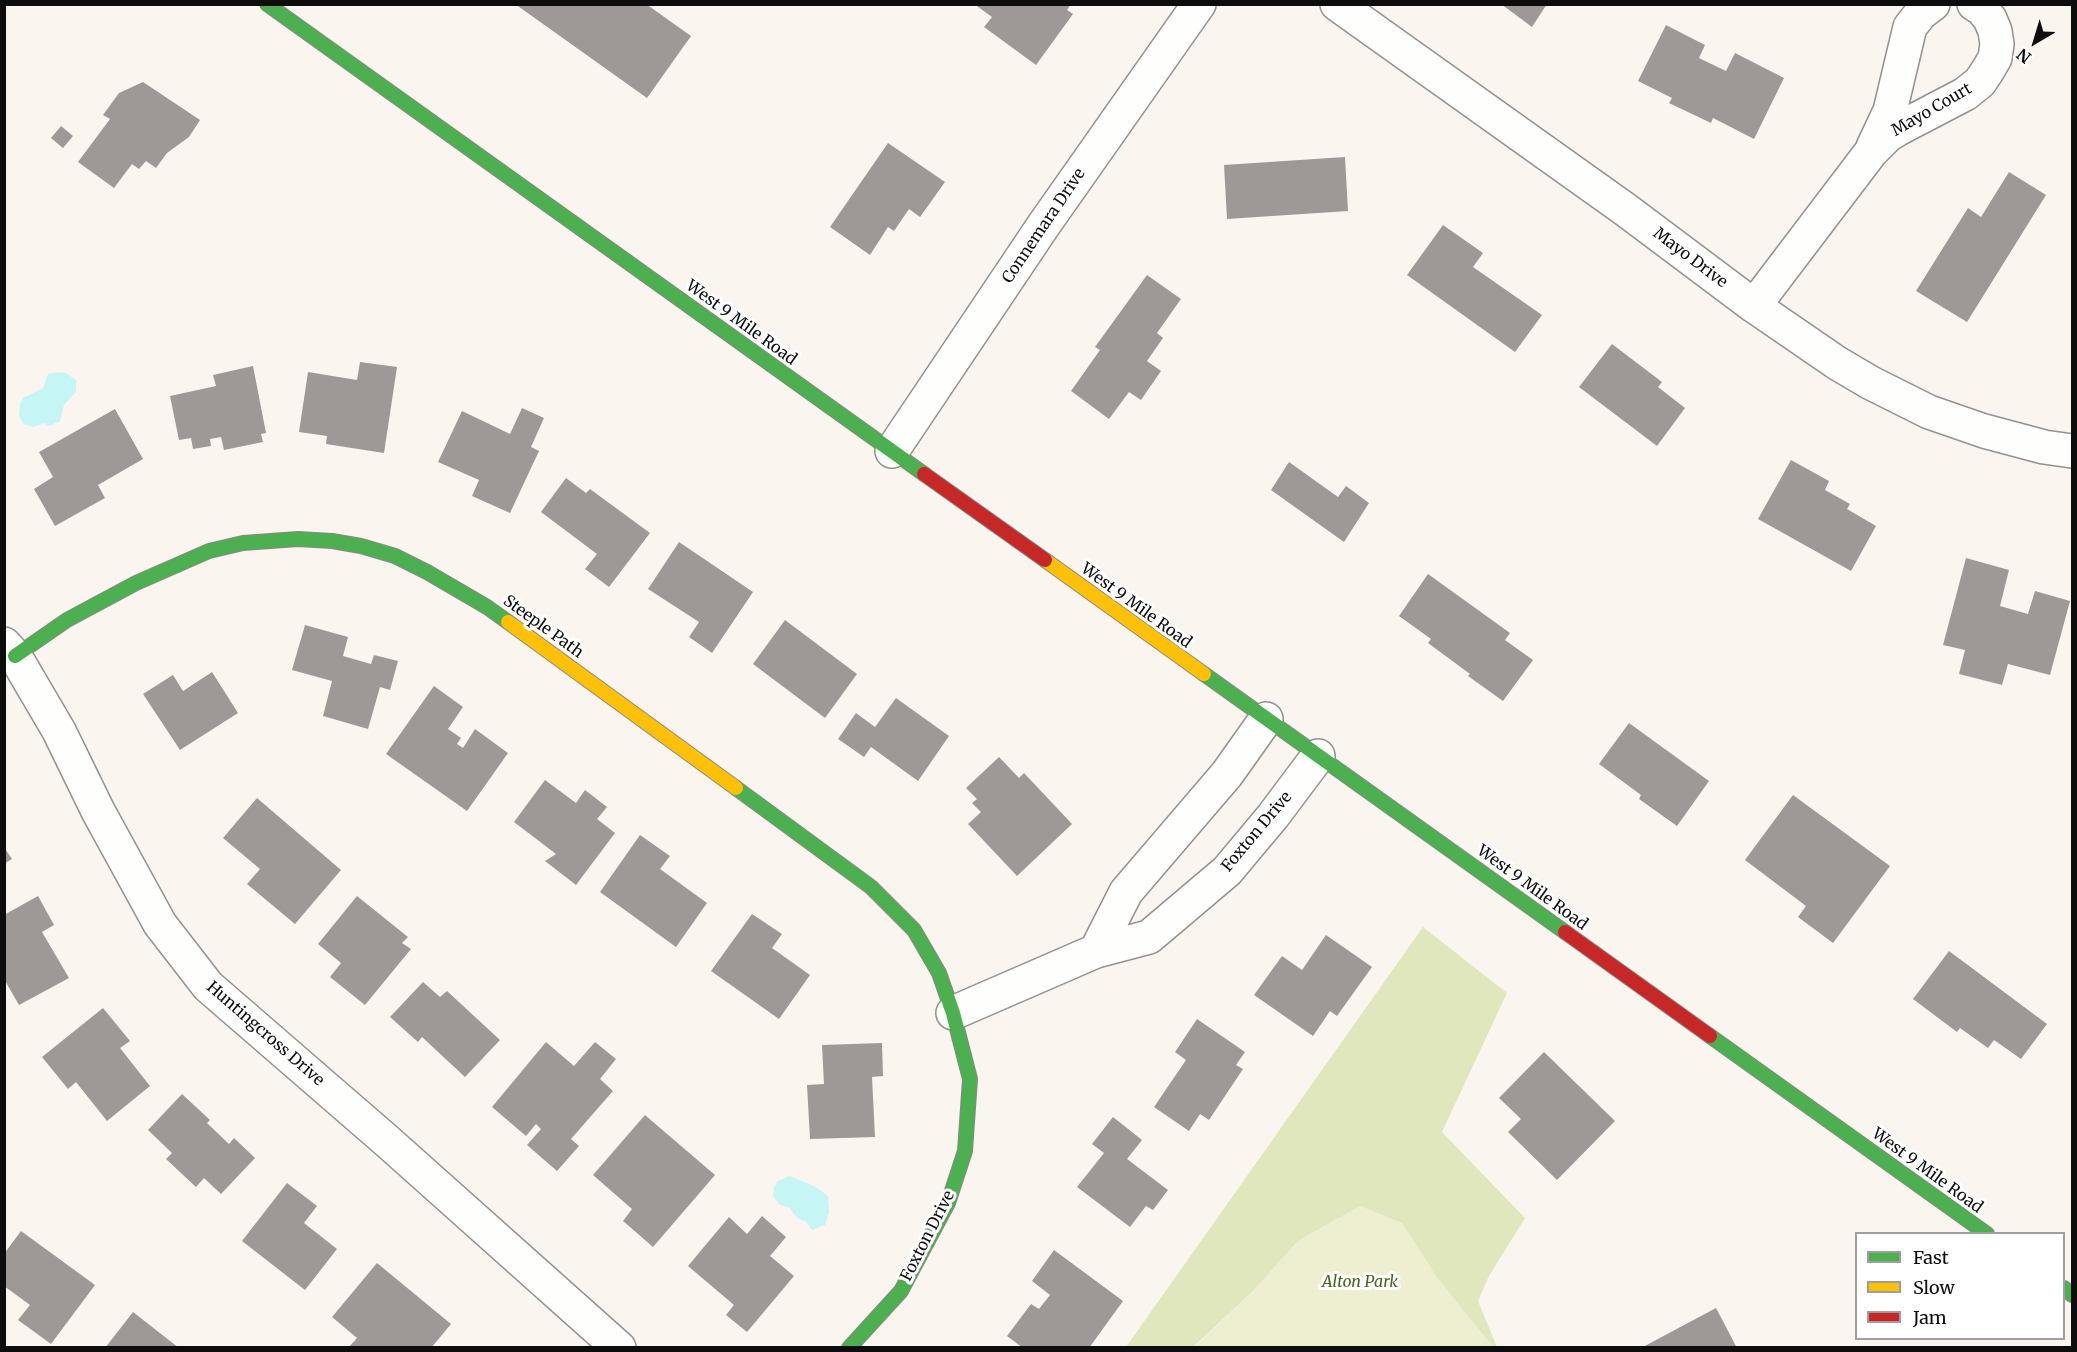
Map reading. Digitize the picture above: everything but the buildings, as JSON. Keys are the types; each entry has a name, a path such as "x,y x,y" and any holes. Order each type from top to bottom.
{"street":[{"name":"West 9 Mile Road","path":"267,4 1986,1232"},
{"name":"Connemara Drive","path":"892,451 1043,226 1199,4"},
{"name":"Mayo Drive","path":"1337,4 1626,210 1754,306 1837,363 1929,412 1984,431 2044,447 2073,451"},
{"name":"Mayo Court","path":"1871,152 1890,111 1910,27 1921,13 1933,4"},
{"name":"Mayo Court","path":"1754,306 1871,152 1893,132 1965,94 1980,82 1995,58 1997,44 1995,31 1986,14 1974,4"},
{"name":"Steeple Path","path":"10,650 136,584 209,551 243,543 298,539 361,546 395,556 445,581 487,607 871,887 914,930 939,973 953,1013"},
{"name":"Huntingcross Drive","path":"10,650 59,731 98,812 160,924 208,986 620,1347"},
{"path":"1096,951 1126,892 1213,790 1266,719"},
{"name":"Foxton Drive","path":"849,1347 901,1291 948,1203 965,1151 970,1079 953,1013 1096,951 1149,937 1227,871 1273,816 1317,756"}],"green space":[{"path":"1423,927 1507,993 1442,1132 1525,1218 1489,1276 1478,1301 1497,1347 1493,1347 1438,1279 1402,1223 1360,1206 1298,1241 1253,1291 1193,1347 1126,1347"},
{"name":"Alton Park","path":"1360,1206 1402,1223 1438,1279 1493,1347 1193,1348 1253,1291 1298,1241"}],"water":[{"path":"66,373 76,380 76,392 64,405 60,421 49,426 44,423 33,427 23,424 19,415 23,398 43,388 48,374"},
{"path":"790,1176 816,1187 828,1196 829,1212 825,1225 812,1230 806,1222 797,1218 789,1207 780,1205 773,1196 774,1187 778,1181"}],"traffic: fast":[{"path":"267,4 924,474"},
{"path":"15,656 67,620 136,583 209,551 243,543 298,539 361,546 395,556 487,607 508,622"},
{"path":"1204,674 1565,932"},
{"path":"736,788 871,887 914,930 939,973 953,1013 970,1079 965,1151 948,1203 901,1291 849,1348"},
{"path":"1710,1036 1984,1232"},
{"path":"2065,1289 2072,1295"}],"traffic: slow":[{"path":"1045,560 1204,674"},
{"path":"508,622 736,788"}],"traffic: jam":[{"path":"924,474 1045,560"},
{"path":"1565,932 1710,1036"}]}
